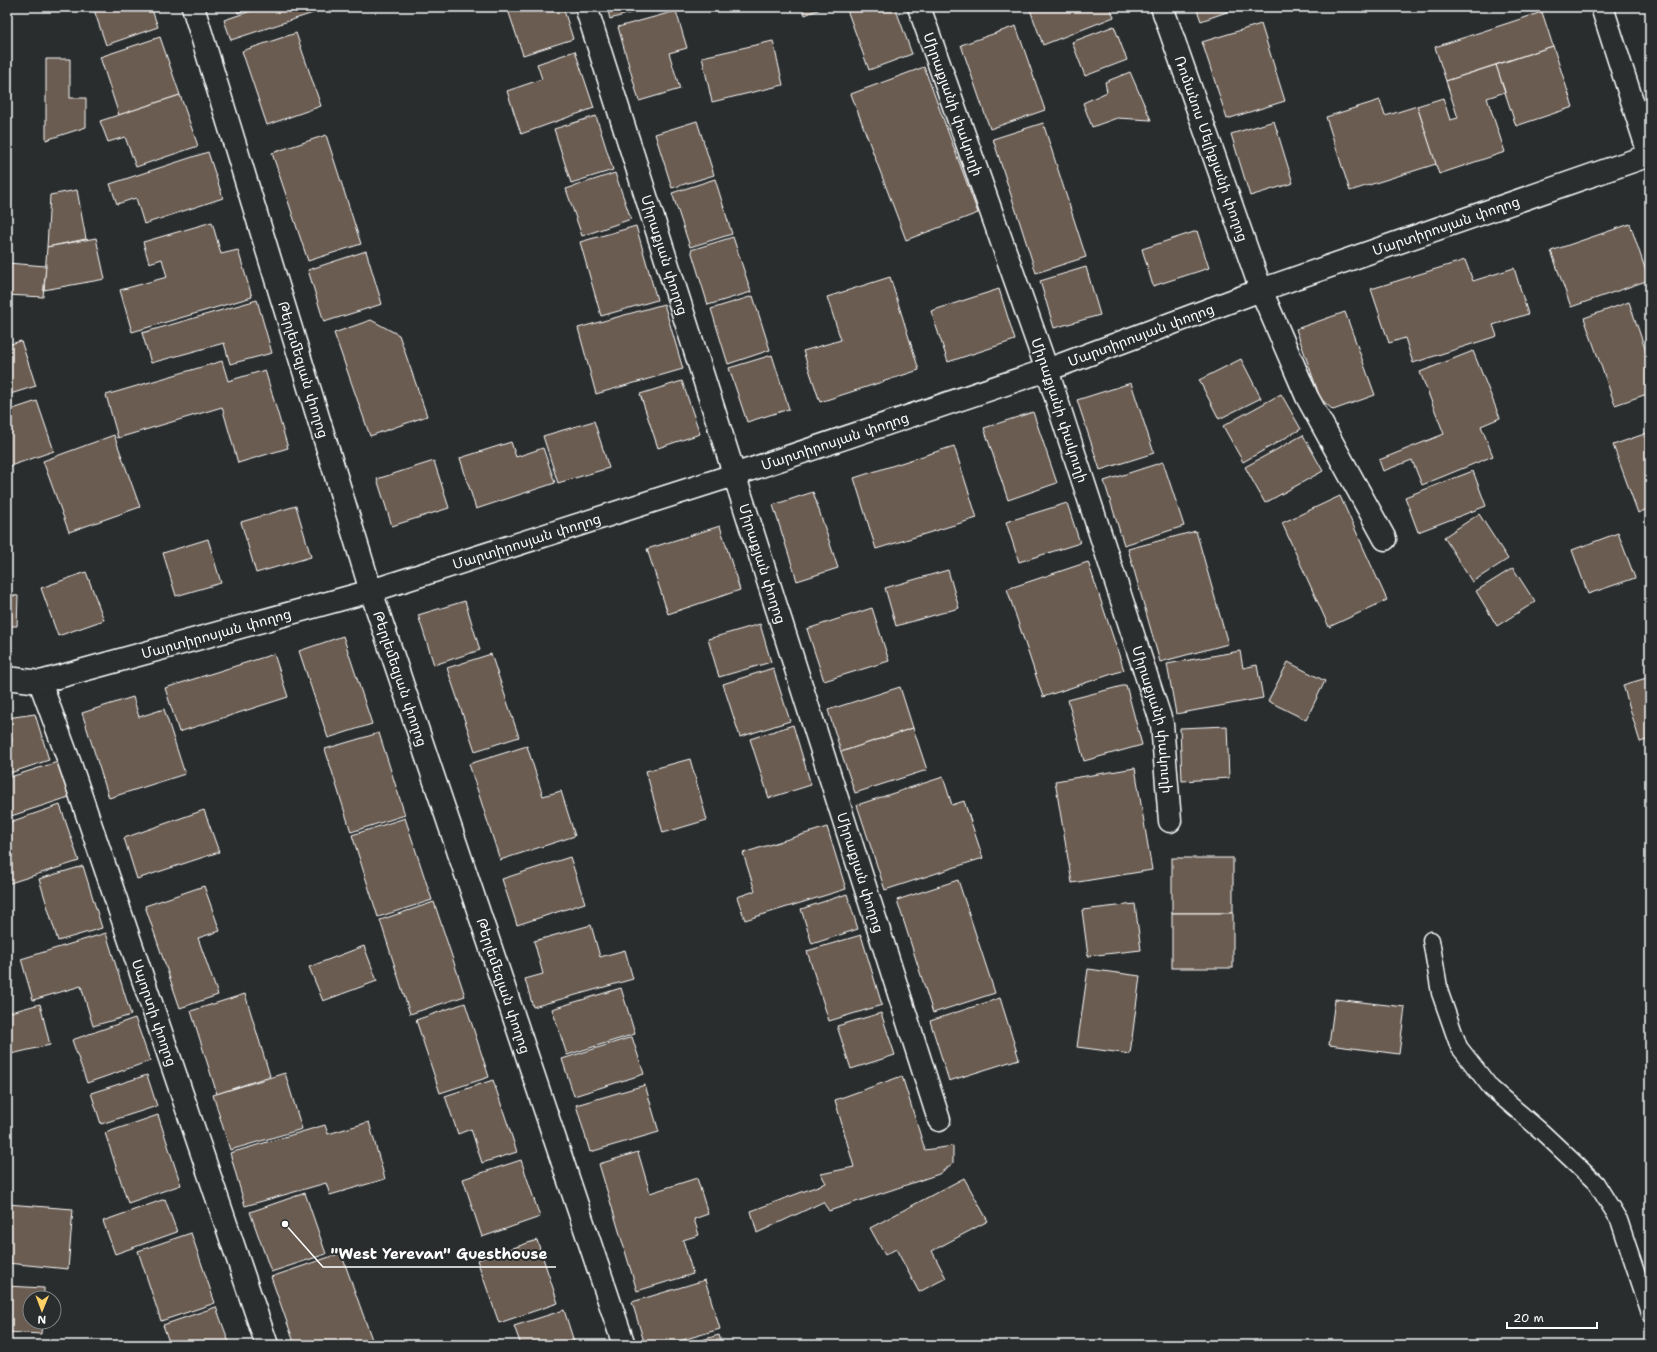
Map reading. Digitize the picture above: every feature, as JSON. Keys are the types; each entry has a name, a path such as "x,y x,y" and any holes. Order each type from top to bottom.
{"street":[{"name":"Թերլեմեզյան փողոց","path":"193,7 371,591 624,1345"},
{"name":"Միրաքյան փողոց","path":"586,7 938,1120"},
{"name":"Միրաքյանի փակուղի","path":"919,7 1047,370 1162,724 1170,821"},
{"name":"Ռոմանոս Մելիքյանի փողոց","path":"1162,7 1261,290 1307,397 1385,539"},
{"path":"1602,7 1650,156"},
{"name":"Մարտիրոսյան փողոց","path":"7,678 40,682 371,591 734,475 1047,370 1261,290 1650,156"},
{"name":"Սպորտի փողոց","path":"40,682 72,769 267,1345"}],"lane":[{"path":"1430,940 1440,993 1458,1047 1491,1088 1542,1132 1596,1183 1619,1220 1650,1312"}],"building":[{"path":"93,7 151,7 158,27 106,45"},
{"path":"236,7 256,7 238,13"},
{"path":"263,7 311,7 313,13 231,40 224,20"},
{"path":"507,7 563,7 573,39 523,55"},
{"path":"607,7 651,7 610,19"},
{"path":"802,7 825,7 805,15"},
{"path":"846,7 895,7 912,54 869,70"},
{"path":"1029,7 1110,7 1114,17 1043,45"},
{"path":"1196,7 1241,7 1201,21"},
{"path":"676,11 687,48 669,53 680,89 639,101 618,27"},
{"path":"1542,12 1553,46 1446,81 1435,47"},
{"path":"1261,24 1285,101 1227,119 1202,42"},
{"path":"1016,26 1045,110 990,129 961,45"},
{"path":"1114,26 1127,60 1085,76 1072,42"},
{"path":"296,33 321,106 267,125 242,51"},
{"path":"160,37 180,95 119,115 100,57"},
{"path":"773,41 783,85 712,102 702,57"},
{"path":"1553,46 1573,107 1516,126 1496,65"},
{"path":"575,51 594,108 521,134 507,91 542,79 537,64"},
{"path":"46,59 70,59 70,98 86,98 86,127 46,140"},
{"path":"1496,65 1505,92 1487,98 1505,152 1439,174 1417,106 1443,98 1450,120 1458,118 1446,81"},
{"path":"924,67 978,213 906,240 851,94"},
{"path":"1130,72 1151,120 1117,118 1092,127 1083,103 1107,92 1105,82"},
{"path":"180,95 198,146 136,167 125,137 108,142 100,121"},
{"path":"1380,100 1385,116 1417,106 1436,164 1350,191 1326,117"},
{"path":"596,116 613,170 571,183 554,129"},
{"path":"697,121 714,175 672,188 655,134"},
{"path":"1274,121 1293,183 1250,196 1231,134"},
{"path":"1043,123 1086,257 1036,273 993,139"},
{"path":"326,135 361,244 308,261 272,153"},
{"path":"208,152 223,198 144,224 136,198 117,204 110,184"},
{"path":"615,173 631,219 582,236 566,189"},
{"path":"715,179 732,234 690,247 672,193"},
{"path":"77,190 86,239 47,247 50,195"},
{"path":"212,222 221,254 238,250 252,297 132,332 120,290 167,277 162,259 149,263 143,242"},
{"path":"1630,224 1649,280 1571,307 1551,251"},
{"path":"636,226 657,300 601,316 580,242"},
{"path":"1197,231 1209,268 1153,286 1142,249"},
{"path":"733,237 751,292 708,305 691,250"},
{"path":"96,238 105,279 44,290 47,247"},
{"path":"366,251 382,304 324,322 308,270"},
{"path":"1465,260 1473,281 1514,268 1528,314 1493,325 1497,336 1413,363 1405,338 1389,343 1371,289"},
{"path":"7,263 46,266 43,297 7,295"},
{"path":"1086,267 1100,315 1054,328 1040,281"},
{"path":"890,277 919,370 820,402 803,351 841,340 827,297"},
{"path":"999,289 1015,340 948,362 931,311"},
{"path":"753,296 770,350 728,364 711,309"},
{"path":"257,300 272,353 230,364 224,343 151,363 142,333"},
{"path":"1629,302 1650,363 1650,393 1615,405 1584,318"},
{"path":"664,304 683,369 596,394 578,328"},
{"path":"1345,312 1375,395 1333,410 1320,398 1296,329"},
{"path":"371,320 399,335 427,416 370,436 334,333"},
{"path":"21,341 36,386 7,395 7,345"},
{"path":"1473,351 1500,418 1481,426 1493,456 1422,485 1412,460 1383,471 1379,460 1444,434 1420,372"},
{"path":"772,355 789,409 747,422 729,368"},
{"path":"1241,359 1261,398 1219,419 1199,380"},
{"path":"222,361 228,381 265,370 288,448 238,463 222,407 118,438 106,395"},
{"path":"682,381 700,434 658,448 640,394"},
{"path":"1131,383 1154,453 1100,470 1077,400"},
{"path":"1281,394 1301,429 1243,462 1223,426"},
{"path":"37,401 54,451 7,467 7,411"},
{"path":"1033,412 1057,483 1008,500 984,428"},
{"path":"594,421 609,468 558,483 543,436"},
{"path":"1650,432 1650,508 1638,513 1613,445"},
{"path":"114,435 140,507 69,532 43,461"},
{"path":"1303,435 1323,471 1265,503 1245,467"},
{"path":"511,442 516,457 543,448 555,483 476,509 460,458"},
{"path":"954,446 977,518 876,549 854,478"},
{"path":"434,461 449,508 392,526 377,479"},
{"path":"1163,462 1184,526 1124,545 1104,481"},
{"path":"1473,471 1486,506 1418,532 1405,497"},
{"path":"813,492 838,568 797,581 773,505"},
{"path":"1340,496 1387,600 1329,627 1282,523"},
{"path":"1067,503 1080,543 1019,562 1006,522"},
{"path":"296,506 311,557 256,573 241,522"},
{"path":"1479,514 1508,559 1472,582 1444,537"},
{"path":"720,526 740,590 668,614 647,549"},
{"path":"1196,531 1228,644 1160,662 1128,549"},
{"path":"1618,533 1635,578 1588,594 1572,550"},
{"path":"208,539 221,583 176,596 163,553"},
{"path":"1088,562 1124,670 1043,697 1007,589"},
{"path":"1513,568 1535,602 1497,626 1476,591"},
{"path":"948,570 959,608 896,626 885,588"},
{"path":"86,572 104,620 58,636 41,588"},
{"path":"7,595 18,596 17,626 7,626"},
{"path":"465,601 480,650 434,665 418,615"},
{"path":"872,608 889,661 824,681 807,629"},
{"path":"760,624 771,662 719,677 708,639"},
{"path":"343,636 372,724 328,738 299,651"},
{"path":"1240,651 1243,668 1257,665 1263,698 1176,714 1167,664"},
{"path":"274,654 288,697 179,732 165,688"},
{"path":"491,654 519,737 475,751 447,668"},
{"path":"1288,662 1325,681 1306,720 1268,701"},
{"path":"773,668 790,721 740,737 723,684"},
{"path":"1650,677 1650,739 1640,742 1623,685"},
{"path":"1126,685 1142,745 1084,761 1068,700"},
{"path":"900,687 913,728 841,752 828,710"},
{"path":"133,697 139,717 164,709 185,774 109,798 82,713"},
{"path":"35,714 49,760 7,774 7,742 12,741 7,718"},
{"path":"793,725 811,785 769,798 750,739"},
{"path":"1227,726 1229,778 1182,781 1180,728"},
{"path":"913,728 927,770 855,793 841,752"},
{"path":"379,733 405,815 351,832 325,749"},
{"path":"527,746 543,796 561,791 575,836 500,860 469,764"},
{"path":"690,759 707,820 663,833 646,771"},
{"path":"61,761 72,796 8,817 7,778"},
{"path":"1135,768 1152,870 1072,883 1055,781"},
{"path":"943,777 952,805 964,801 983,858 885,890 857,805"},
{"path":"60,805 79,861 7,884 7,823"},
{"path":"204,810 219,852 137,879 124,838"},
{"path":"405,818 432,900 378,917 352,835"},
{"path":"827,827 846,889 745,920 737,897 755,891 743,853"},
{"path":"570,857 585,903 517,925 502,879"},
{"path":"1172,858 1233,858 1233,913 1172,913"},
{"path":"83,866 102,928 58,941 39,879"},
{"path":"958,880 995,993 933,1013 897,900"},
{"path":"204,886 220,931 198,938 218,995 180,1008 145,906"},
{"path":"847,894 858,929 812,944 801,909"},
{"path":"434,902 465,996 410,1014 380,920"},
{"path":"1135,904 1141,950 1088,956 1082,910"},
{"path":"1172,913 1233,913 1233,968 1172,968"},
{"path":"591,925 600,957 625,950 633,979 533,1007 525,979 543,974 534,941"},
{"path":"106,933 131,1015 93,1026 81,986 33,1000 21,959"},
{"path":"861,935 882,1005 829,1021 807,951"},
{"path":"364,946 377,981 323,1001 309,967"},
{"path":"1088,969 1140,976 1130,1054 1077,1047"},
{"path":"621,988 635,1034 567,1055 552,1009"},
{"path":"245,994 270,1076 217,1094 191,1011"},
{"path":"1000,998 1019,1059 949,1081 930,1021"},
{"path":"1335,999 1405,1007 1399,1054 1329,1045"},
{"path":"465,1003 489,1077 440,1093 416,1020"},
{"path":"40,1004 50,1045 11,1054 7,1041 7,1013"},
{"path":"881,1013 895,1055 851,1069 837,1026"},
{"path":"135,1018 150,1061 87,1083 72,1040"},
{"path":"632,1037 644,1074 574,1096 562,1059"},
{"path":"285,1073 302,1129 230,1150 213,1095"},
{"path":"147,1075 157,1106 101,1124 91,1093"},
{"path":"902,1076 925,1150 953,1146 953,1163 939,1174 829,1211 823,1202 757,1233 751,1211 826,1183 821,1174 854,1167 835,1100"},
{"path":"493,1080 517,1152 482,1163 471,1129 458,1134 445,1096"},
{"path":"645,1085 659,1132 590,1152 576,1105"},
{"path":"158,1115 181,1185 128,1203 105,1133"},
{"path":"369,1122 385,1179 330,1195 326,1183 245,1206 230,1153 325,1125 328,1134"},
{"path":"638,1152 650,1193 697,1178 708,1214 694,1219 699,1235 683,1240 693,1274 637,1291 599,1164"},
{"path":"521,1160 540,1217 482,1237 463,1179"},
{"path":"964,1178 988,1221 932,1251 946,1278 919,1292 896,1249 885,1255 870,1228"},
{"path":"305,1193 326,1254 271,1272 250,1212"},
{"path":"165,1199 177,1232 115,1254 103,1221"},
{"path":"7,1204 73,1209 68,1269 7,1263"},
{"path":"191,1233 215,1303 161,1321 138,1251"},
{"path":"537,1240 558,1303 499,1323 477,1260"},
{"path":"341,1253 374,1345 295,1345 271,1277"},
{"path":"705,1280 720,1329 666,1345 645,1345 632,1302"},
{"path":"7,1286 44,1288 44,1290 22,1290 22,1330 41,1330 41,1334 7,1332"},
{"path":"216,1307 230,1345 170,1345 163,1325"},
{"path":"564,1310 575,1345 521,1345 514,1326"},
{"path":"719,1335 722,1345 684,1345"}],"place":[{"name":"\"West Yerevan\" Guesthouse","path":"285,1224"}]}
